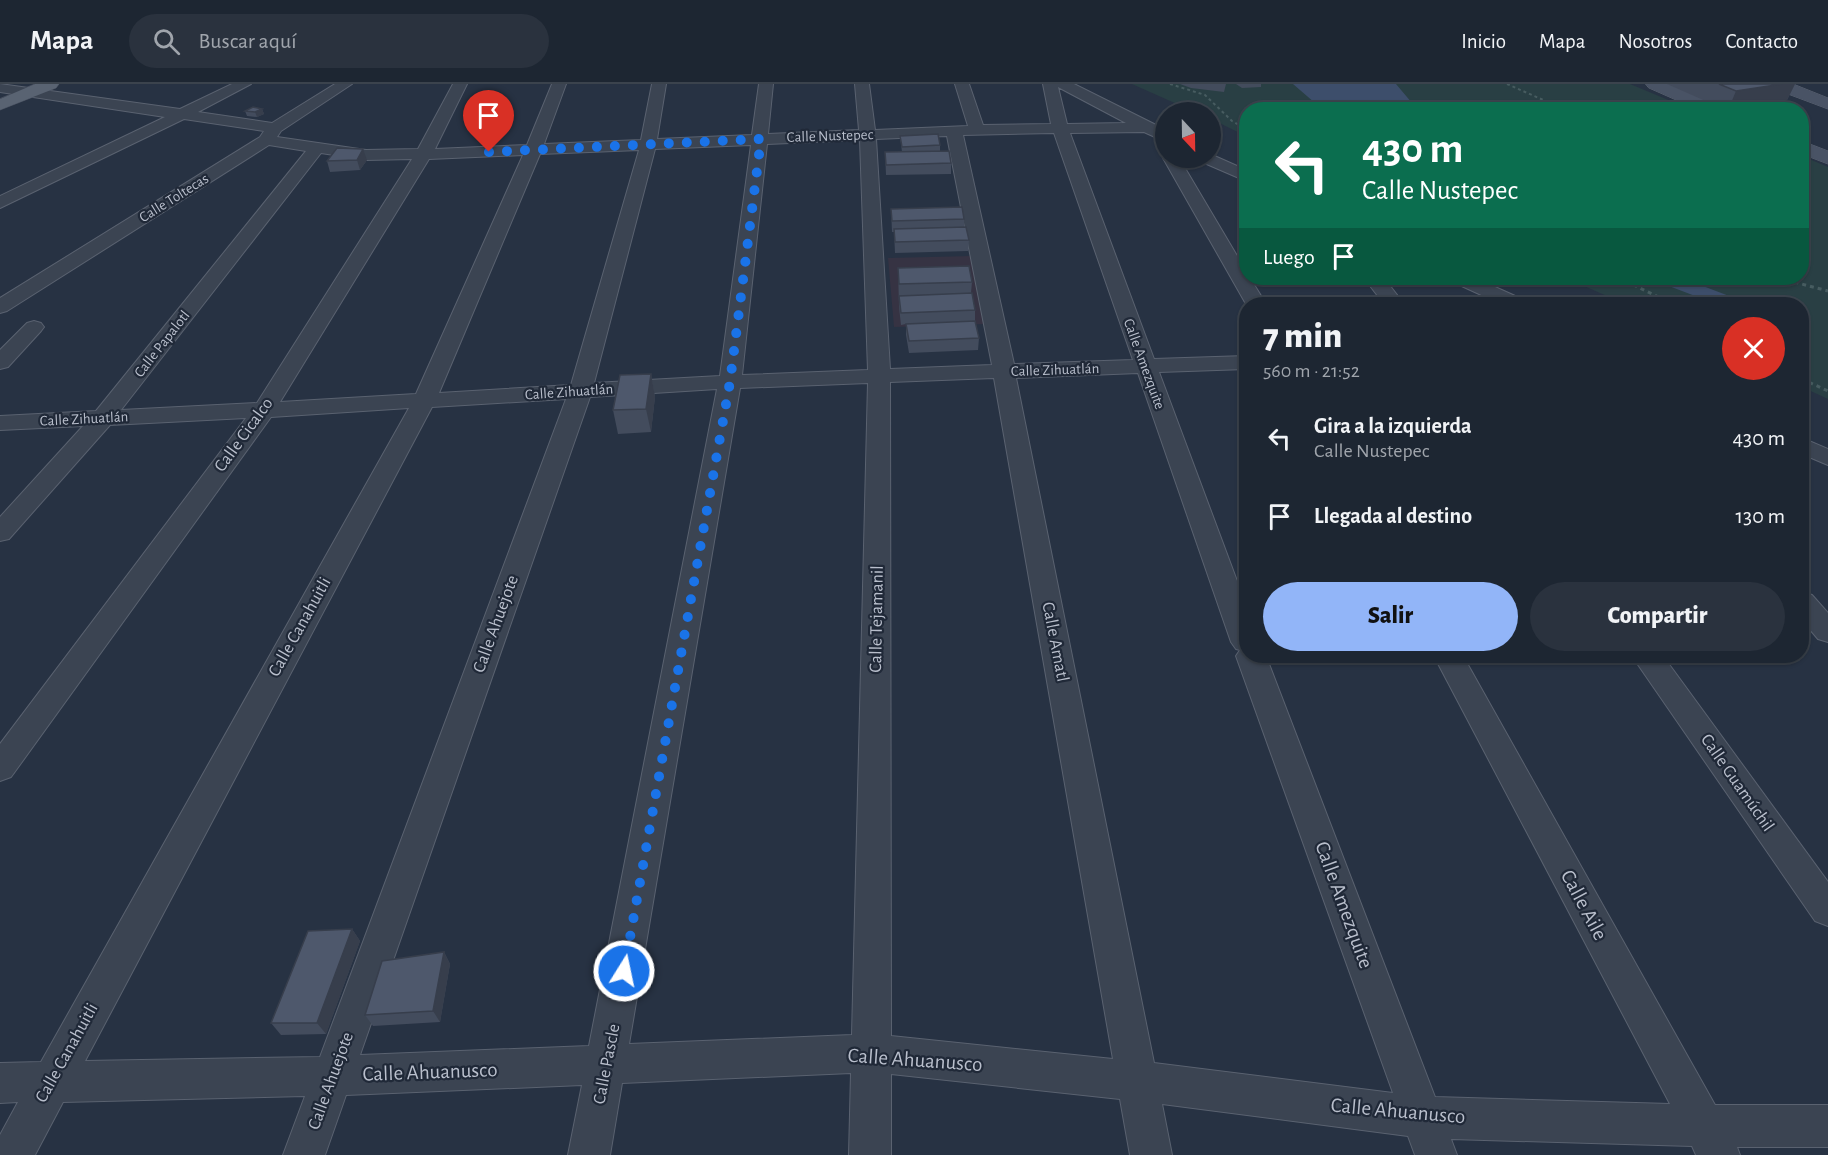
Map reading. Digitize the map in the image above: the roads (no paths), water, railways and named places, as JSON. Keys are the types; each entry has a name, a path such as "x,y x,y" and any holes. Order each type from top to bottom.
{"main road":[{"path":"0,105 50,84"},
{"path":"1655,84 1697,102"},
{"path":"1778,84 1828,104"},
{"path":"1809,150 1828,158"}],"street":[{"path":"0,203 244,84"},
{"name":"Calle Toltecas","path":"0,307 271,134 345,84"},
{"name":"Calle Cicalco","path":"0,768 264,410 424,154 460,84"},
{"name":"Calle Canahuitli","path":"12,1155 424,401 533,151 559,84"},
{"name":"Calle Ahuejote","path":"304,1155 580,392 648,146 659,84"},
{"name":"Calle Pascle","path":"589,1155 730,382 766,84"},
{"name":"Calle Tejamanil","path":"862,84 868,135 879,376 870,1155"},
{"name":"Calle Amatl","path":"962,84 966,131 1004,372 1151,1155"},
{"name":"Calle Amezquite","path":"1050,84 1060,128 1144,366 1239,623"},
{"path":"1063,84 1155,132"},
{"name":"Calle Nustepec","path":"0,88 179,115 271,134 317,148 366,154 533,151 761,139 1060,128 1155,132"},
{"name":"Calle Papalotl","path":"0,533 103,418 317,148"},
{"path":"1221,164 1239,173"},
{"path":"1177,168 1239,275"},
{"path":"1379,285 1389,297"},
{"path":"1475,285 1501,297"},
{"path":"0,362 34,327"},
{"name":"Calle Zihuatlán","path":"0,423 264,410 730,382 1239,362"},
{"path":"1809,448 1828,458"},
{"path":"1809,610 1828,632"},
{"name":"Calle Amezquite","path":"1254,663 1436,1155"},
{"name":"Calle Aile","path":"1453,663 1711,1140"},
{"name":"Calle Guamúchil","path":"1652,663 1828,910"},
{"name":"Calle Ahuanusco","path":"0,1083 333,1076 872,1053 1138,1081 1422,1117 1711,1140 1828,1126"}],"water":[{"path":"1293,84 1396,84 1411,102 1314,102"},
{"path":"1666,285 1700,285 1732,297 1698,297"}]}
